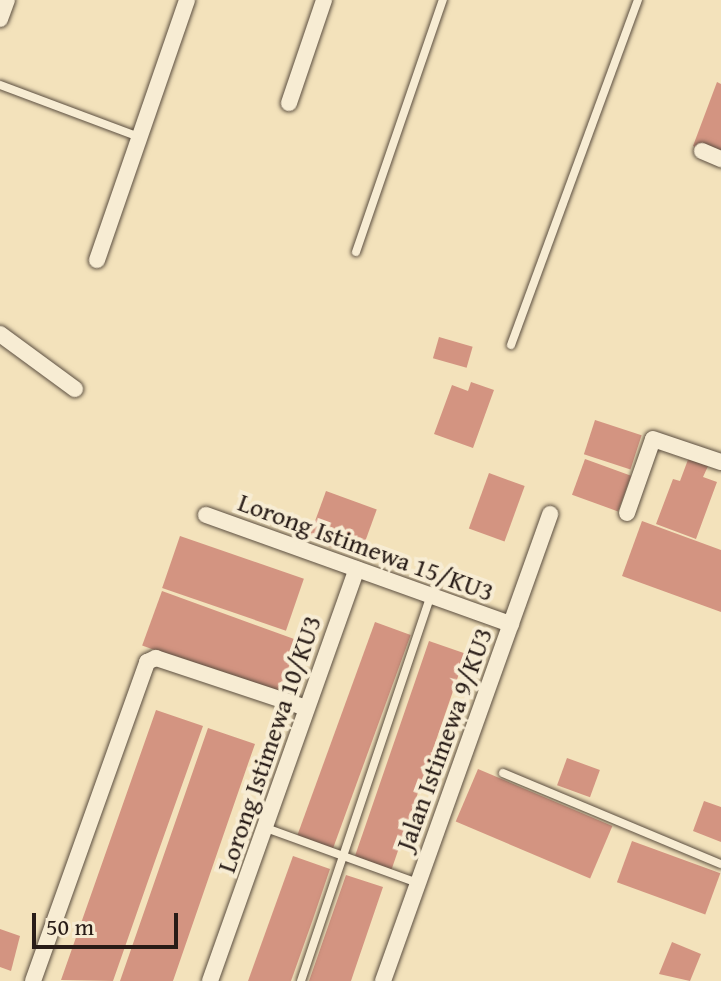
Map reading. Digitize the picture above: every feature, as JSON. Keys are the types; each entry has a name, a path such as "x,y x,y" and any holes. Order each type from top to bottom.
{"street":[{"path":"0,19 7,0"},
{"path":"97,260 187,0"},
{"path":"289,103 324,0"},
{"path":"702,151 721,159"},
{"path":"0,334 75,389"},
{"path":"627,513 653,439 721,462"},
{"name":"Jalan Istimewa 9/KU3","path":"383,981 550,514"},
{"name":"Lorong Istimewa 15/KU3","path":"206,515 511,624"},
{"name":"Lorong Istimewa 10/KU3","path":"210,981 357,569"},
{"path":"33,981 147,662 156,658 306,708"}],"lane":[{"path":"356,252 443,0"},
{"path":"511,345 638,0"},
{"path":"0,85 140,137"},
{"path":"301,981 431,595"},
{"path":"503,773 721,864"},
{"path":"266,828 418,883"}],"building":[{"path":"717,82 721,84 721,156 693,146"},
{"path":"439,337 473,347 467,368 433,358"},
{"path":"471,382 494,390 473,448 434,434 452,385 468,391"},
{"path":"595,420 642,435 630,469 584,454"},
{"path":"689,457 709,464 703,477 717,482 696,539 656,524 673,479 680,481"},
{"path":"585,459 631,476 618,511 572,495"},
{"path":"489,473 525,486 505,541 469,528"},
{"path":"326,491 377,509 359,557 309,539"},
{"path":"642,521 721,550 721,612 622,576"},
{"path":"180,536 304,579 286,631 162,588"},
{"path":"162,591 298,641 278,695 142,646"},
{"path":"375,622 411,635 332,852 296,839"},
{"path":"429,641 466,654 391,872 354,859"},
{"path":"156,710 203,726 113,981 61,980"},
{"path":"208,728 255,744 173,981 120,981"},
{"path":"567,758 600,770 590,797 557,785"},
{"path":"478,769 612,826 590,879 456,821"},
{"path":"704,801 721,807 721,842 693,831"},
{"path":"632,841 720,873 705,914 617,882"},
{"path":"293,856 330,869 291,981 248,981"},
{"path":"346,875 383,887 351,981 309,981"},
{"path":"0,929 20,936 11,971 0,967"},
{"path":"672,942 701,954 690,981 659,974"}]}
